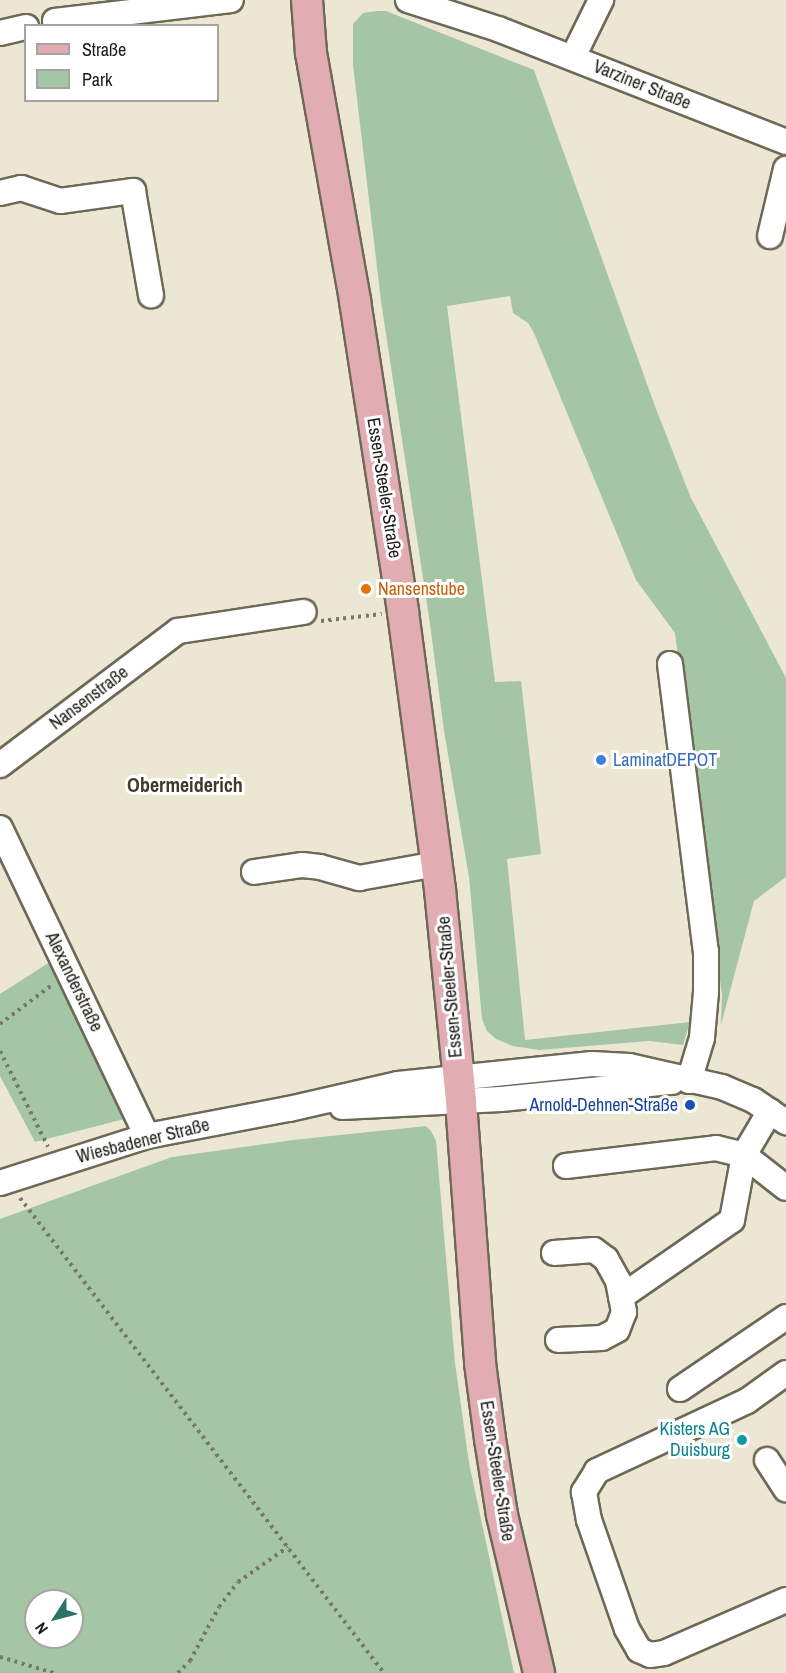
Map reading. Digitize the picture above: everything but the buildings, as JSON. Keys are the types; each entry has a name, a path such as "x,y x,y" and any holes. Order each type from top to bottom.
{"main road":[{"name":"Essen-Steeler-Straße","path":"307,0 310,53 355,301 403,612 437,864 460,1089 480,1363 490,1439 502,1515 539,1673"},
{"name":"Essen-Steeler-Straße","path":"321,0 330,48 355,301"}],"street":[{"path":"44,23 138,0"},
{"path":"44,23 231,0"},
{"name":"Varziner Straße","path":"408,0 498,29 573,57 786,142"},
{"name":"Varziner Straße","path":"439,0 498,29"},
{"path":"573,57 601,0"},
{"path":"0,33 24,27"},
{"path":"770,236 786,169"},
{"path":"0,193 21,188 60,201 134,191 151,296"},
{"name":"Nansenstraße","path":"0,765 178,631 304,612"},
{"path":"670,664 706,951 706,992 702,1038 689,1081"},
{"name":"Alexanderstraße","path":"0,828 147,1136"},
{"path":"254,872 302,865 320,867 359,878 437,864"},
{"path":"460,1089 689,1081 722,1087 753,1100 778,1117 744,1155 732,1220 621,1297"},
{"name":"Wiesbadener Straße","path":"4,1182 147,1136 289,1109 460,1089"},
{"path":"566,1166 716,1148 744,1155 786,1188"},
{"path":"554,1252 594,1250 606,1259 618,1281 624,1312 617,1330 602,1338 558,1340"},
{"path":"680,1389 786,1317"},
{"path":"786,1373 747,1401 597,1471 584,1491 597,1542 627,1629 639,1650 650,1655 664,1653 786,1600"},
{"path":"767,1460 786,1489"}],"path":[{"path":"304,612 317,621 403,612"},
{"path":"0,1024 70,972"},
{"path":"0,1051 57,1164"},
{"path":"4,1182 384,1673"},
{"path":"178,1673 190,1661 219,1607 238,1582 288,1547"},
{"path":"0,1657 54,1673"}],"green space":[{"path":"386,11 534,70 656,409 691,498 786,678 786,877 754,901 721,1025 722,995 675,633 636,580 534,333 528,323 513,313 510,296 447,306 495,682 521,681 541,854 507,859 525,1040 690,1022 683,1045 649,1041 539,1050 513,1046 496,1039 487,1031 482,1019 469,877 444,731 381,301 353,65 353,24 363,13"},
{"path":"53,960 128,1118 35,1142 0,1076 0,994"},
{"path":"426,1126 431,1131 436,1141 455,1363 469,1463 514,1673 0,1673 0,1219 172,1157 293,1140"}],"place":[{"name":"Nansenstube","path":"366,589"},
{"name":"LaminatDEPOT","path":"601,760"},
{"name":"Arnold-Dehnen-Straße","path":"690,1105"},
{"name":"Kisters AG Duisburg","path":"742,1440"}],"district":[{"name":"Obermeiderich","path":"185,784"}]}
